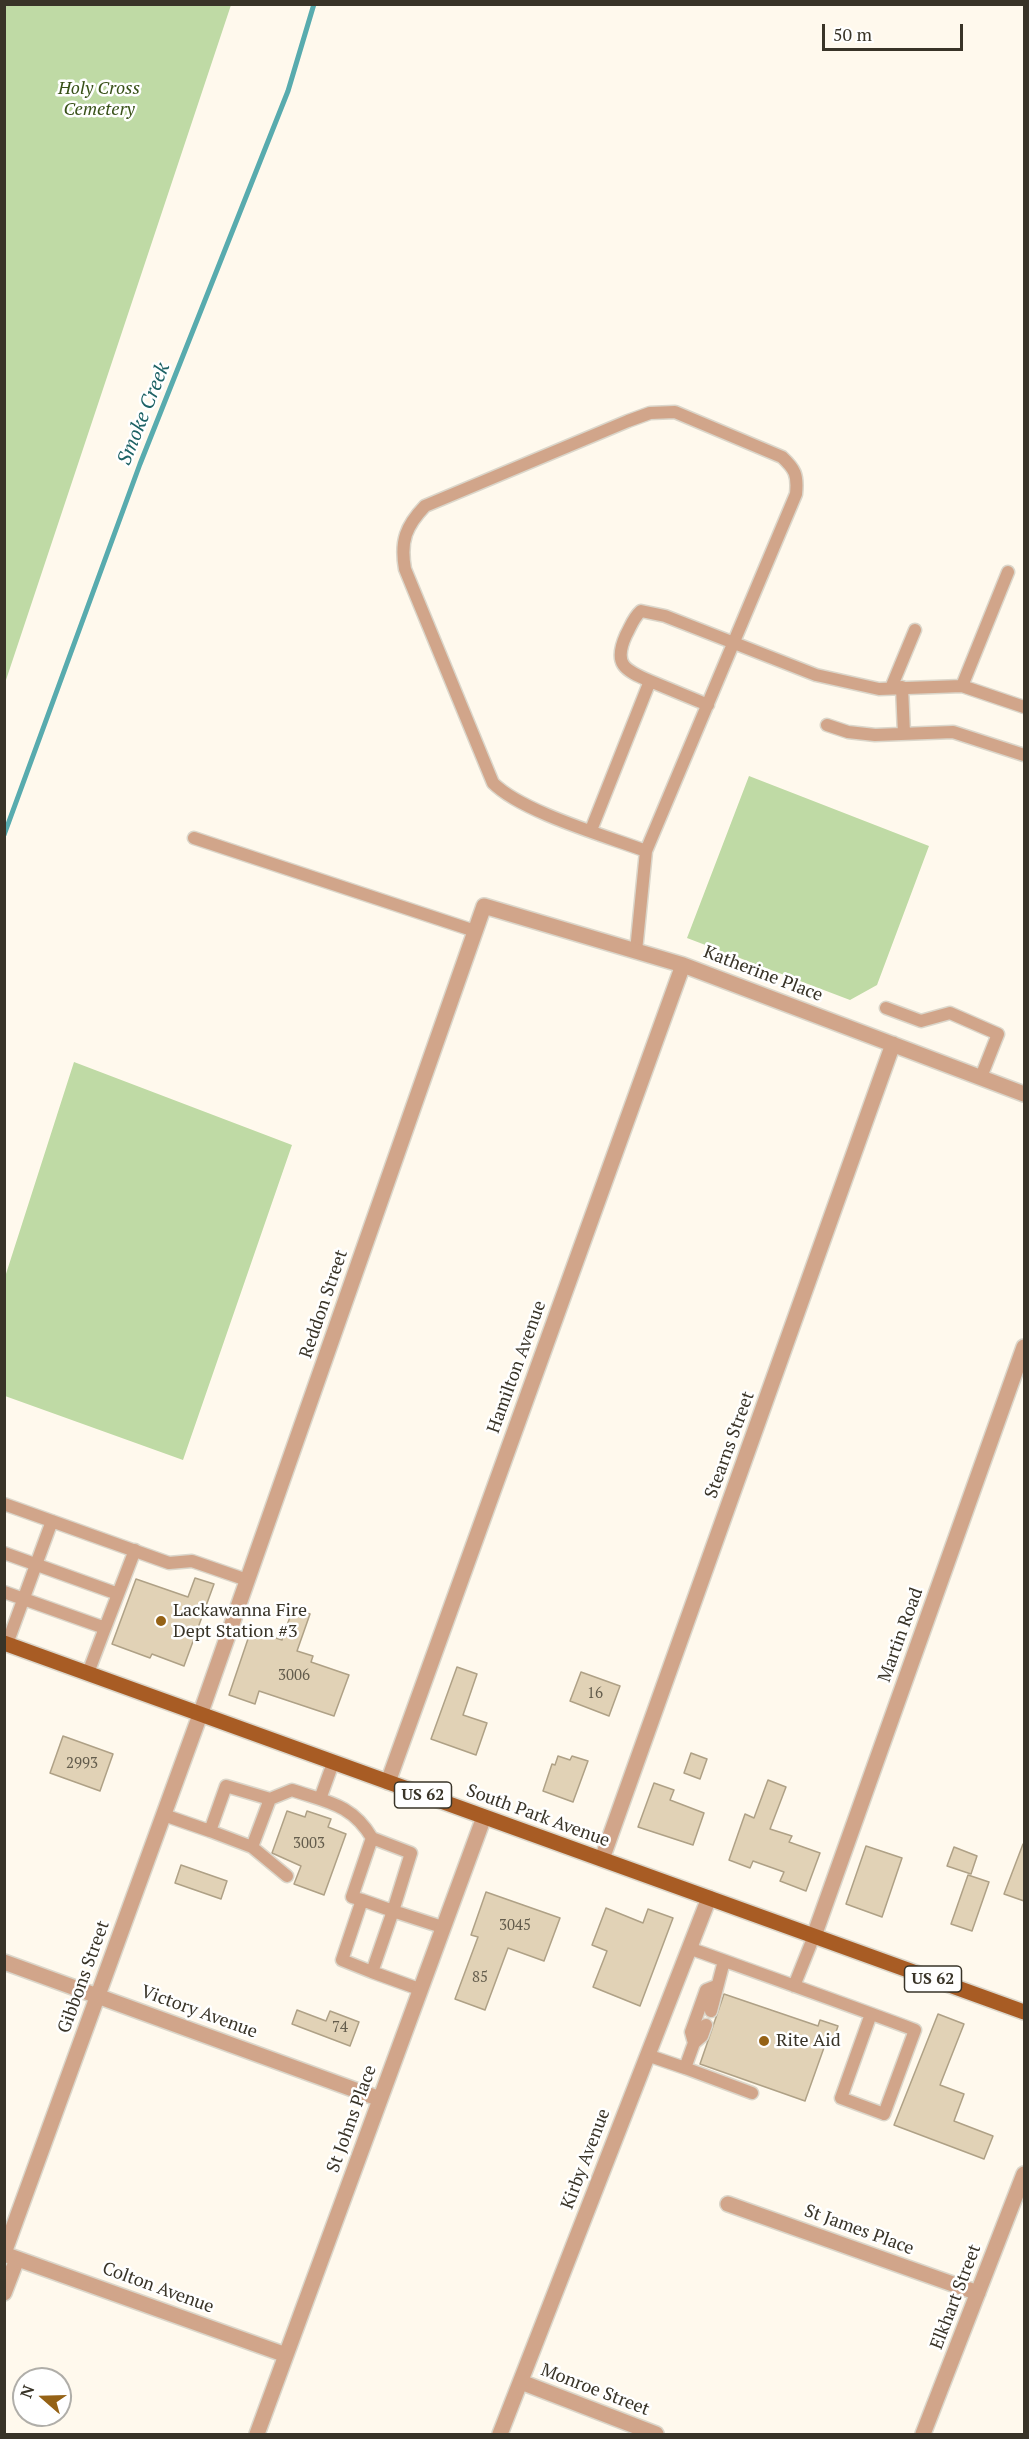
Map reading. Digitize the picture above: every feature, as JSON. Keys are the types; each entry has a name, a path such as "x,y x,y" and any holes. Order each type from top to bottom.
{"main road":[{"name":"South Park Avenue","path":"6,1643 1024,2012"}],"street":[{"name":"Reddon Street","path":"200,1715 484,906"},
{"name":"Katherine Place","path":"484,906 683,965 1024,1094"},
{"name":"Hamilton Avenue","path":"388,1782 683,965"},
{"name":"Stearns Street","path":"602,1860 893,1044"},
{"name":"Martin Road","path":"813,1936 1024,1347"},
{"name":"Gibbons Street","path":"4,2293 9,2255 98,1996 200,1715"},
{"name":"St Johns Place","path":"257,2434 484,1817"},
{"name":"Kirby Avenue","path":"500,2434 709,1898"},
{"name":"Victory Avenue","path":"4,1962 380,2099"},
{"name":"Elkhart Street","path":"923,2434 1024,2174"},
{"name":"St James Place","path":"728,2204 978,2294"},
{"name":"Colton Avenue","path":"9,2255 286,2355"},
{"name":"Monroe Street","path":"520,2382 656,2434"}],"lane":[{"path":"636,951 646,851 796,494 798,478 794,468 782,457 675,412 657,412 628,421 425,506 414,518 401,550 405,569 493,783 504,795 525,805 646,851"},
{"path":"962,686 1008,572"},
{"path":"708,705 630,673 622,665 620,655 635,616 641,611 653,611 816,675 879,688 962,686 1024,707"},
{"path":"904,734 896,688 915,630"},
{"path":"591,830 650,681"},
{"path":"827,725 857,734 953,732 1024,755"},
{"path":"194,838 475,931"},
{"path":"886,1008 921,1021 950,1013 998,1034 981,1077"},
{"path":"4,1504 170,1563 192,1561 247,1580"},
{"path":"6,1643 52,1521"},
{"path":"88,1673 135,1550"},
{"path":"4,1554 118,1594"},
{"path":"4,1592 105,1628"},
{"path":"320,1799 333,1763"},
{"path":"210,1831 226,1785 270,1799 292,1790 347,1808 362,1820 372,1838 411,1852 372,1972"},
{"path":"252,1846 270,1799"},
{"path":"164,1815 252,1846 287,1876"},
{"path":"372,1838 352,1897 442,1927"},
{"path":"362,1900 342,1960 419,1989"},
{"path":"794,1986 813,1936"},
{"path":"689,1948 724,1961 794,1986 871,2014 915,2030 884,2114 841,2098 871,2014"},
{"path":"711,2011 717,1996 716,1986 724,1961"},
{"path":"694,2043 691,2032 706,1990 716,1986"},
{"path":"685,2068 694,2043 702,2036 706,2025"},
{"path":"647,2055 752,2093"}],"green space":[{"name":"Holy Cross Cemetery","path":"4,5 231,5 5,683"},
{"path":"749,776 929,846 877,985 850,1000 687,938"},
{"path":"74,1062 292,1145 183,1460 5,1396 5,1277"}],"building":[{"name":"Lackawanna Fire Dept Station #3","path":"195,1578 214,1584 184,1666 152,1654 150,1658 112,1644 136,1579 188,1597"},
{"path":"293,1608 310,1614 297,1651 313,1656 311,1662 349,1675 334,1716 259,1691 255,1704 229,1695 251,1630 282,1640"},
{"path":"457,1667 477,1674 463,1715 487,1723 476,1755 431,1739"},
{"path":"581,1672 620,1686 609,1716 570,1701"},
{"path":"63,1736 113,1754 100,1791 50,1773"},
{"path":"691,1753 707,1759 700,1779 684,1773"},
{"path":"558,1756 570,1760 572,1756 588,1761 573,1802 543,1791 552,1764 555,1765"},
{"path":"768,1780 786,1787 770,1829 792,1836 789,1842 820,1853 806,1891 780,1881 784,1872 753,1861 750,1868 729,1860 745,1814 754,1818"},
{"path":"654,1783 674,1790 670,1800 704,1813 693,1845 638,1827"},
{"path":"287,1811 305,1817 307,1811 331,1819 328,1827 346,1834 324,1895 294,1884 301,1866 272,1853"},
{"path":"1024,1844 1024,1901 1004,1894"},
{"path":"866,1846 902,1858 882,1917 846,1904"},
{"path":"954,1847 977,1856 971,1874 947,1866"},
{"path":"181,1865 227,1881 221,1899 175,1883"},
{"path":"968,1875 989,1882 972,1931 951,1924"},
{"path":"486,1892 560,1918 544,1961 508,1948 485,2010 455,1999 478,1937 471,1935"},
{"path":"606,1908 643,1923 648,1909 673,1918 640,2006 593,1987 607,1951 592,1945"},
{"path":"724,1994 818,2026 820,2020 838,2026 832,2044 826,2042 805,2101 700,2064"},
{"path":"297,2010 326,2021 330,2011 359,2022 350,2046 292,2024"},
{"path":"938,2014 964,2024 940,2085 964,2094 954,2121 993,2136 984,2159 894,2125"}],"waterway":[{"name":"Smoke Creek","path":"4,835 140,464 288,91 314,4"}],"place":[{"name":"Lackawanna Fire Dept Station #3","path":"161,1621"},
{"name":"Rite Aid","path":"764,2041"}]}
